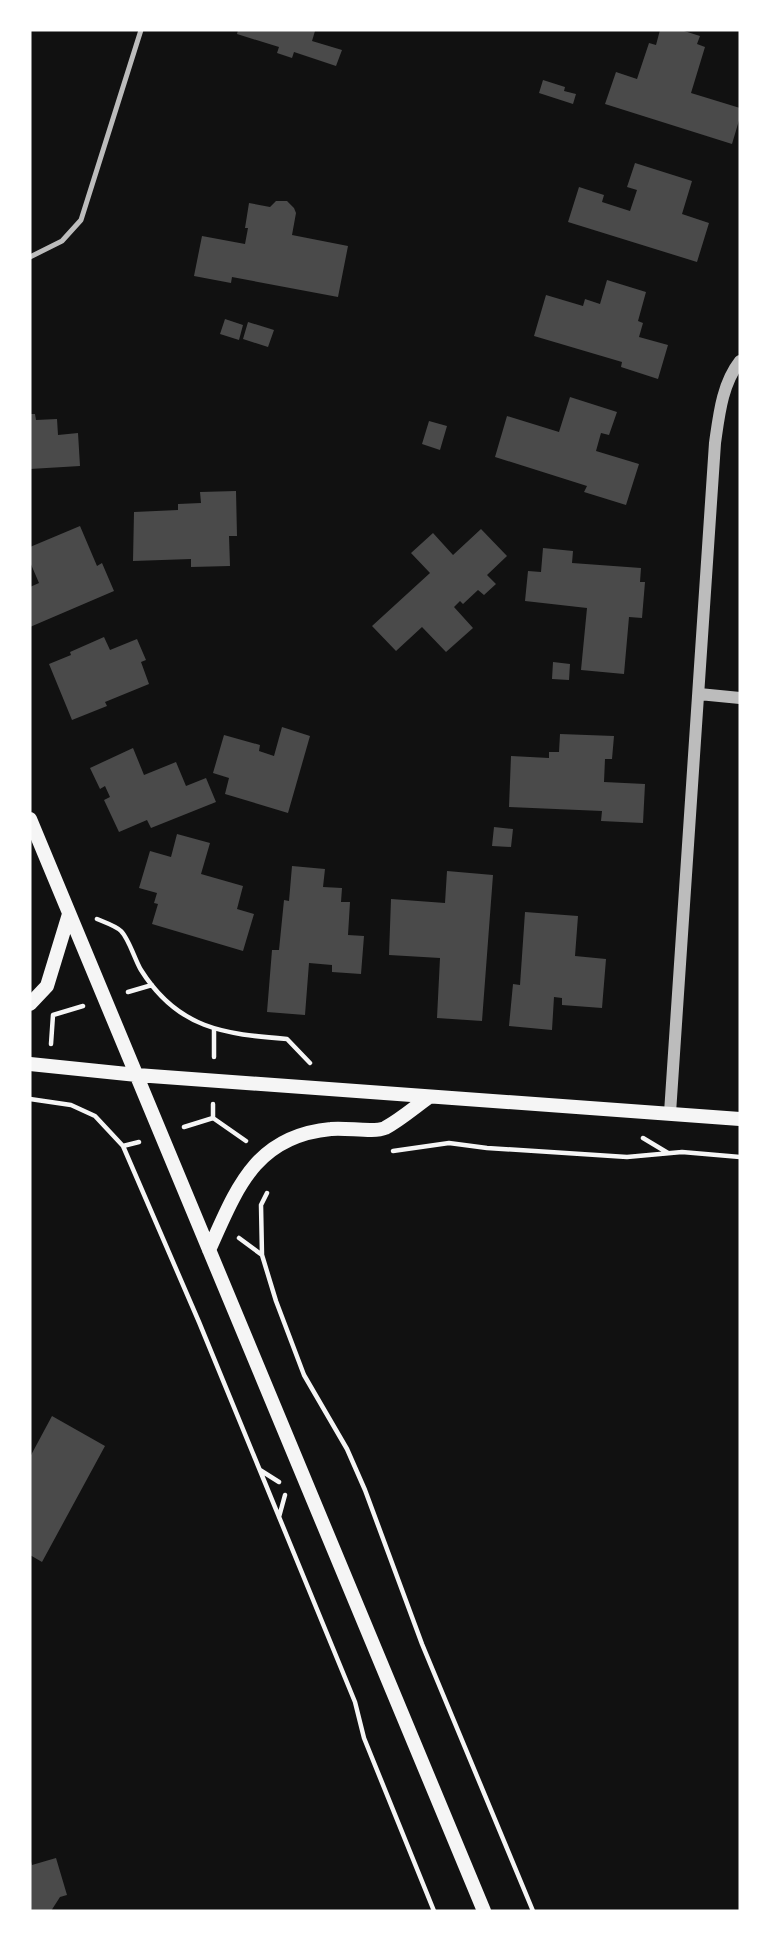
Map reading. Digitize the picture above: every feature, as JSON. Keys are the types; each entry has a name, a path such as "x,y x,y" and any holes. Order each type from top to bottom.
{"main road":[{"path":"30,819 484,1911"},
{"path":"30,1004 47,985 69,914"},
{"path":"30,1065 740,1119"},
{"path":"209,1250 237,1191 253,1167 283,1141 307,1131 340,1128 382,1129 429,1097"}],"street":[{"path":"670,1113 715,443 722,402 732,372 740,361"},
{"path":"699,694 740,698"}],"lane":[{"path":"30,257 62,241 81,220 141,30"}],"path":[{"path":"106,923 121,931 137,963 159,996 186,1016 214,1029 287,1039 299,1051"},
{"path":"48,1101 52,1015 152,985"},
{"path":"30,1099 71,1105 95,1116 123,1146 204,1334 355,1703 364,1738 434,1911"},
{"path":"388,1151 400,1152 449,1143 627,1157 682,1153 740,1157"},
{"path":"270,1187 261,1205 260,1231 262,1255 276,1301 304,1375 347,1449 365,1490 422,1644 533,1911"}],"building":[{"path":"238,30 311,30 315,31 312,41 342,50 336,66 294,52 292,58 277,53 279,47 237,34"},
{"path":"660,30 681,30 700,36 697,44 705,47 691,93 740,108 732,144 605,104 616,72 637,79 649,43 656,45"},
{"path":"543,80 565,87 564,91 576,94 573,104 539,93"},
{"path":"635,163 692,181 682,214 709,223 697,262 568,222 579,187 604,195 602,202 630,211 637,190 627,187"},
{"path":"276,201 287,201 294,208 296,213 292,235 348,246 338,297 232,277 231,283 194,276 202,236 245,244 249,203 270,207"},
{"path":"607,280 646,292 638,321 643,323 639,337 668,345 658,379 621,367 622,362 534,336 546,295 583,306 585,299 600,304"},
{"path":"225,319 243,325 239,340 220,334"},
{"path":"248,322 274,330 268,347 243,339"},
{"path":"570,397 617,412 609,435 601,433 596,451 639,464 626,505 584,492 587,486 495,457 507,416 559,432"},
{"path":"30,414 35,414 36,420 57,419 58,435 78,433 80,466 30,469"},
{"path":"429,421 447,426 440,450 422,444"},
{"path":"236,491 237,536 229,536 230,566 191,567 191,559 133,561 134,512 178,510 178,504 201,503 200,492"},
{"path":"80,526 97,566 102,563 114,591 30,627 30,587 39,583 30,562 30,547"},
{"path":"481,529 507,556 487,575 496,584 484,595 478,590 463,604 460,601 454,607 473,628 446,652 422,627 396,651 372,626 430,573 411,553 433,533 453,555"},
{"path":"543,548 573,551 572,563 641,568 640,582 645,582 642,618 629,617 624,674 581,670 587,608 525,601 528,571 541,572"},
{"path":"104,637 110,650 137,639 146,660 141,662 149,684 105,702 107,706 72,720 49,664"},
{"path":"553,662 570,664 569,680 552,679"},
{"path":"282,727 310,736 288,813 225,794 229,778 213,773 224,735 260,745 259,751 274,756"},
{"path":"560,734 614,736 612,759 605,759 604,782 645,784 643,823 601,821 602,811 509,807 511,756 549,758 549,752 559,752"},
{"path":"133,748 144,775 176,762 186,786 206,778 216,802 151,828 147,820 119,832 104,800 110,797 105,786 100,789 90,768"},
{"path":"494,827 513,829 511,847 492,846"},
{"path":"177,834 210,843 201,874 243,886 237,909 254,914 243,951 152,924 158,904 154,903 157,893 139,888 150,851 171,857"},
{"path":"292,866 325,869 323,887 342,888 341,902 350,902 348,935 364,936 361,974 332,972 332,965 309,963 305,1015 267,1012 272,950 279,950 284,900 289,901"},
{"path":"447,871 493,875 482,1021 437,1018 440,958 389,955 391,899 445,903"},
{"path":"525,912 578,916 575,956 606,959 602,1008 562,1005 562,998 554,997 552,1030 509,1026 513,984 520,985"},
{"path":"52,1416 105,1446 42,1562 30,1555 30,1457"},
{"path":"30,1858 32,1865 56,1858 67,1895 60,1897 51,1911 30,1911"}]}
